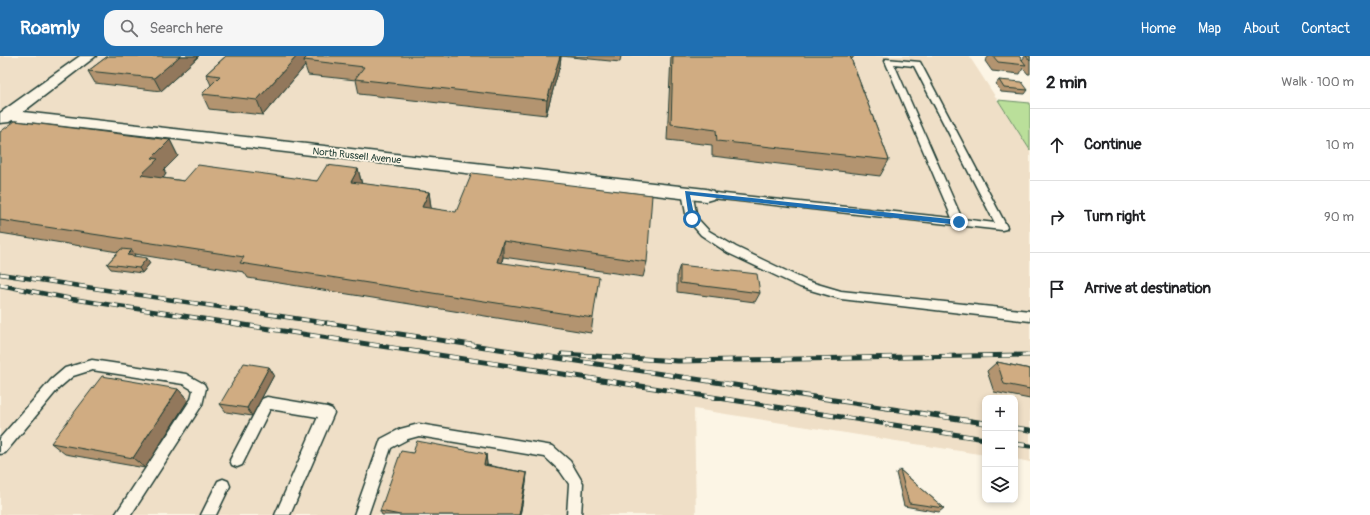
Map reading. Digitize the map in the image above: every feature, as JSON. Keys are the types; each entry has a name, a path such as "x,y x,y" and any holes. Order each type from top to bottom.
{"street":[{"path":"4,119 90,56"},
{"name":"North Russell Avenue","path":"4,119 706,195"}],"lane":[{"path":"706,195 1002,227 917,64 889,61 959,222"},
{"path":"687,192 692,219 705,233 732,250 804,284 841,295 1030,316"},
{"path":"0,448 55,384 69,372 92,365 186,379 200,388 197,401 122,515"},
{"path":"237,460 267,403 327,413 282,515"},
{"path":"361,515 386,444 405,433 419,430 548,451 565,466 576,483 574,515"},
{"path":"208,515 223,486"}],"shaded area":[{"path":"0,56 969,56 1030,150 1030,462 1018,460 1018,395 982,395 982,455 694,409 696,515 0,515"}],"green space":[{"path":"998,100 1030,103 1030,150"}],"building":[{"path":"108,56 180,56 154,78 88,71"},
{"path":"226,56 297,56 257,100 202,94 220,76 206,74"},
{"path":"308,56 560,56 547,100 355,79 364,67 304,60"},
{"path":"673,56 850,56 889,160 717,141 716,130 671,124"},
{"path":"993,56 1019,56 1026,65 998,62"},
{"path":"999,80 1022,82 1028,90 1004,88"},
{"path":"15,121 170,140 152,158 158,159 141,175 184,181 198,165 317,181 327,165 358,169 351,182 429,192 422,207 456,212 472,173 652,195 647,262 503,241 497,262 599,277 593,318 240,263 244,257 0,220 0,132"},
{"path":"121,249 132,250 127,255 147,258 139,268 107,264"},
{"path":"680,265 757,274 760,293 680,283"},
{"path":"997,362 1030,369 1030,389 1004,384"},
{"path":"244,363 269,367 247,408 220,404"},
{"path":"102,376 178,389 133,458 51,443"},
{"path":"417,441 486,454 484,465 527,473 519,515 400,515 380,511 401,451 413,453"},
{"path":"900,470 944,508 909,503"}],"railway":[{"path":"0,274 333,324"},
{"path":"0,285 72,299 238,324"},
{"path":"231,323 982,439"},
{"path":"327,323 982,423"},
{"path":"562,354 678,361 1030,355"},
{"path":"1018,428 1030,430"},
{"path":"1018,444 1030,446"}],"route":[{"path":"692,219 687,192 959,222"}]}
